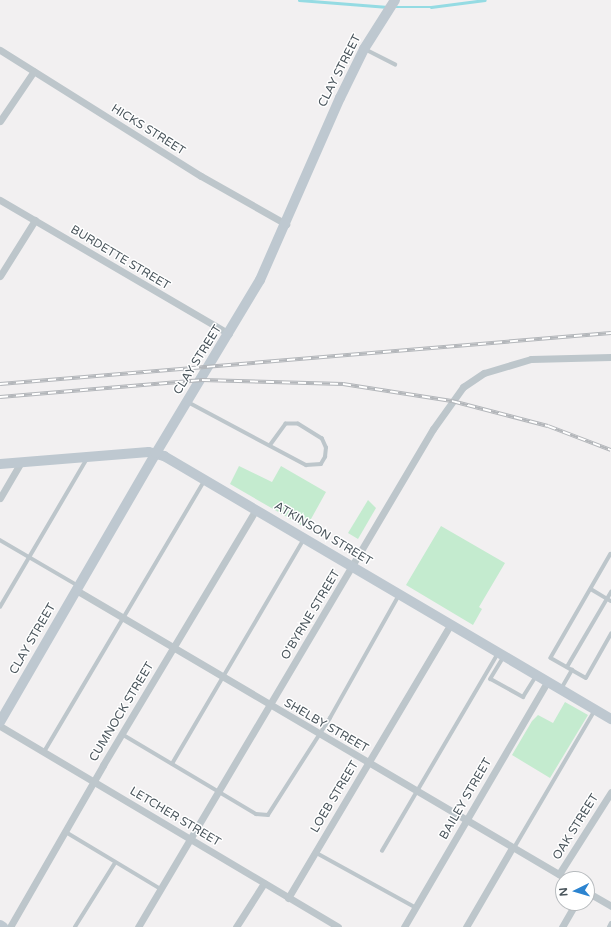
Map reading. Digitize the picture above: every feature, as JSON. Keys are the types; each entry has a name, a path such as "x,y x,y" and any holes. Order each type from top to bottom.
{"street":[{"name":"CLAY STREET","path":"0,722 156,453 229,334 260,280 286,224 324,132 364,49 395,0"},
{"name":"HICKS STREET","path":"0,50 201,176 286,224"},
{"path":"0,121 34,72"},
{"name":"BURDETTE STREET","path":"0,200 229,334"},
{"path":"0,276 35,220"},
{"name":"O'BYRNE STREET","path":"138,927 433,429 468,383 496,368 531,359 611,357"},
{"path":"0,464 156,453"},
{"name":"ATKINSON STREET","path":"156,453 256,509 611,719"},
{"path":"0,498 21,462"},
{"name":"CUMNOCK STREET","path":"10,927 94,781 256,509"},
{"name":"SHELBY STREET","path":"77,588 124,619 270,706 320,733 466,821 555,872"},
{"name":"LOEB STREET","path":"288,898 451,624"},
{"name":"BAILEY STREET","path":"404,927 548,682"},
{"name":"LETCHER STREET","path":"0,726 338,927"},
{"name":"OAK STREET","path":"561,871 611,792"},
{"path":"466,927 513,848"},
{"path":"236,927 264,883"},
{"path":"595,896 610,904"},
{"path":"562,927 571,911"}],"lane":[{"path":"364,49 395,64"},
{"path":"187,401 272,445 306,465 321,464 325,457 326,448 322,439 298,424 286,424 272,445"},
{"path":"0,607 88,457"},
{"path":"44,752 124,619 204,480"},
{"path":"172,764 305,538"},
{"path":"0,540 30,557 77,588"},
{"path":"611,554 551,658 586,678 611,634"},
{"path":"591,589 611,601"},
{"path":"567,667 611,592"},
{"path":"122,734 256,814 268,815 320,733 400,594"},
{"path":"501,654 491,679 523,698 536,675"},
{"path":"382,851 416,791 501,654"},
{"path":"561,690 572,670"},
{"path":"513,848 595,710"},
{"path":"66,832 115,863 161,889"},
{"path":"315,852 415,908"},
{"path":"75,927 115,863"},
{"path":"609,927 611,923"}],"green space":[{"path":"239,466 272,482 281,466 326,492 306,528 230,484"},
{"path":"368,500 376,508 358,539 348,533"},
{"path":"441,526 505,563 479,607 482,609 473,625 406,585"},
{"path":"565,702 588,715 550,778 512,755 532,721 538,715 553,723"}],"waterway":[{"path":"299,0 388,7"},
{"path":"395,7 431,7 485,0"}],"railway":[{"path":"0,384 611,333"},
{"path":"0,397 202,380 343,384 452,401 548,426 611,450"}]}
